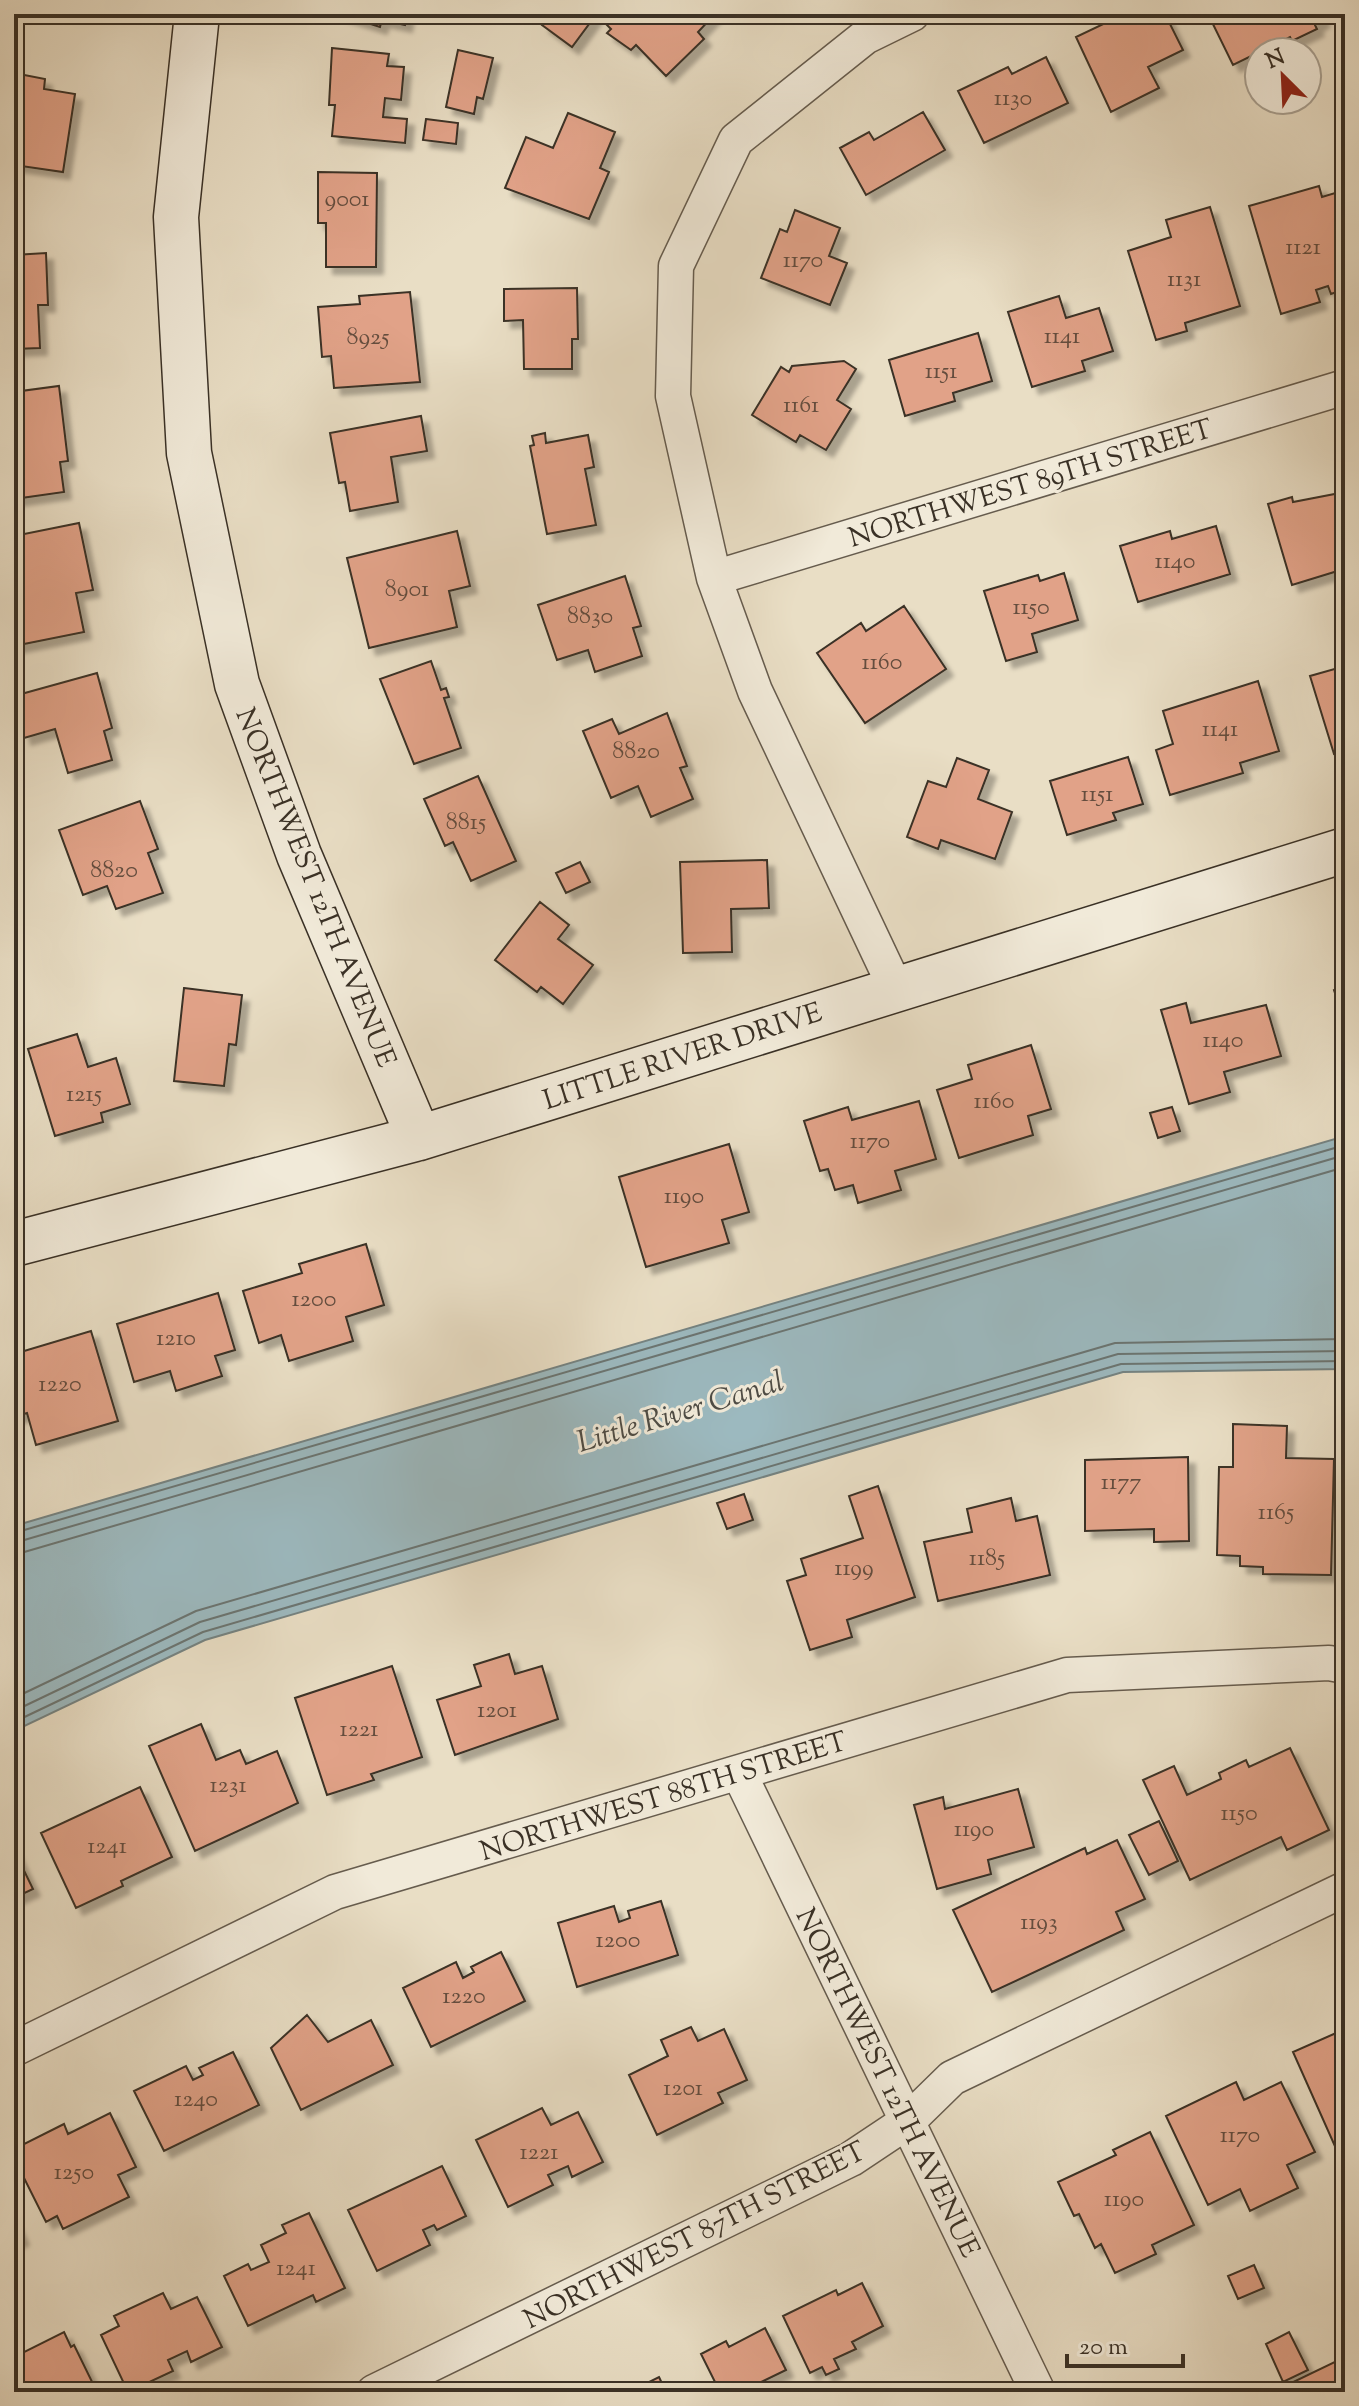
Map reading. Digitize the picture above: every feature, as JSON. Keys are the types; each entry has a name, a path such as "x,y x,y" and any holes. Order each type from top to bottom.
{"street":[{"name":"NORTHWEST 12TH AVENUE","path":"197,14 176,217 189,453 237,684 299,855 419,1138"},
{"path":"895,987 755,691 714,578 673,396 676,266 736,140 865,37 912,14"},
{"name":"NORTHWEST 89TH STREET","path":"714,578 1345,387"},
{"name":"LITTLE RIVER DRIVE","path":"14,1244 419,1138 895,987 1345,850"},
{"name":"NORTHWEST 88TH STREET","path":"14,2049 335,1892 1067,1675 1329,1663 1345,1666"},
{"name":"NORTHWEST 12TH AVENUE","path":"739,1773 1038,2392"},
{"name":"NORTHWEST 87TH STREET","path":"374,2392 851,2159 908,2121 952,2078 1345,1889"}],"water":[{"name":"Little River Canal","path":"1345,1136 1345,1369 1123,1372 205,1640 14,1731 14,1526"}],"building":[{"path":"339,14 407,14 405,25 382,20 380,27"},
{"path":"550,14 595,16 572,47 542,25"},
{"path":"610,14 715,14 698,32 704,39 666,76 636,45 631,50 607,33 611,29 603,21"},
{"path":"1143,14 1165,14 1183,50 1148,67 1159,88 1111,112 1076,37 1122,15 1125,22"},
{"path":"1208,14 1320,14 1323,20 1315,25 1317,29 1302,36 1243,36 1243,60 1233,65"},
{"path":"332,48 389,54 387,66 404,67 401,100 385,98 383,117 407,119 405,143 332,136 335,105 329,105"},
{"path":"458,50 493,58 483,99 477,97 474,114 446,107"},
{"path":"1046,57 1068,103 984,143 958,91 1008,67 1012,74"},
{"path":"14,73 45,79 44,89 75,94 63,172 14,165"},
{"path":"923,112 945,150 866,195 840,148 869,132 874,140"},
{"path":"568,113 615,132 600,168 609,172 589,219 505,188 526,137 553,148"},
{"path":"426,119 458,123 456,144 423,140"},
{"path":"318,172 377,173 376,267 326,267 326,223 318,223"},
{"path":"1319,186 1322,197 1345,190 1345,289 1331,294 1328,286 1316,290 1320,302 1281,314 1249,206"},
{"path":"1210,207 1240,306 1185,323 1187,331 1156,340 1128,251 1171,237 1166,220"},
{"path":"795,210 840,228 829,256 847,263 830,305 761,278 780,229 787,232"},
{"path":"46,253 48,305 38,305 40,348 14,349 14,255"},
{"path":"577,288 578,339 572,339 572,369 524,369 523,320 504,321 504,289"},
{"path":"410,292 420,382 334,388 331,356 322,357 318,307 360,304 359,296"},
{"path":"1059,296 1066,318 1099,308 1113,351 1082,361 1085,371 1032,387 1008,312"},
{"path":"978,333 992,381 953,393 955,401 905,416 889,360"},
{"path":"844,361 856,369 837,400 851,409 826,450 800,435 796,442 752,415 781,367 789,372 792,366"},
{"path":"59,386 68,461 60,462 64,492 14,499 14,392"},
{"path":"421,416 427,451 391,457 398,502 350,511 345,482 339,483 330,433"},
{"path":"545,433 546,443 588,435 594,467 585,469 596,525 547,534 530,446 534,445 532,436"},
{"path":"1345,492 1345,540 1336,543 1344,569 1292,585 1268,504 1292,497 1293,502"},
{"path":"79,523 93,590 76,593 84,632 14,646 14,536"},
{"path":"1216,526 1230,574 1138,602 1120,546 1170,531 1172,539"},
{"path":"457,531 470,586 449,591 457,627 369,648 347,558"},
{"path":"1064,573 1078,620 1032,634 1037,652 1006,661 984,591 1038,575 1040,581"},
{"path":"625,576 641,626 633,628 642,656 595,672 588,650 557,660 538,605"},
{"path":"904,606 946,669 865,723 817,653 861,623 866,631"},
{"path":"431,661 441,690 446,688 449,697 444,698 461,748 414,764 380,679"},
{"path":"1345,666 1345,750 1334,754 1310,676"},
{"path":"97,673 112,728 104,731 112,760 68,773 55,729 24,738 14,696"},
{"path":"1258,681 1279,751 1240,763 1243,773 1170,795 1156,750 1173,744 1163,711"},
{"path":"667,713 687,766 680,768 693,799 651,817 638,786 611,798 583,731 612,719 619,734"},
{"path":"1128,757 1143,804 1113,813 1116,820 1067,835 1050,781"},
{"path":"957,758 989,770 978,799 1012,812 995,859 941,840 938,849 907,837 928,781 946,787"},
{"path":"478,776 516,861 471,881 453,842 445,846 424,799"},
{"path":"140,801 158,849 148,853 163,893 116,909 107,886 83,895 59,830"},
{"path":"767,860 769,908 731,909 732,952 683,953 680,862"},
{"path":"580,862 590,882 566,893 556,873"},
{"path":"540,902 569,925 558,939 593,965 563,1004 541,987 537,992 495,960"},
{"path":"1345,986 1345,1023 1334,990"},
{"path":"184,988 242,995 236,1045 229,1044 224,1086 174,1081"},
{"path":"1186,1003 1191,1023 1266,1005 1281,1056 1224,1072 1230,1092 1189,1104 1161,1010"},
{"path":"77,1034 88,1067 116,1058 130,1104 101,1113 103,1122 55,1136 28,1049"},
{"path":"1031,1045 1051,1109 1028,1116 1033,1135 959,1158 937,1090 972,1079 968,1065"},
{"path":"919,1101 936,1159 895,1171 901,1190 858,1203 853,1185 835,1190 828,1169 820,1171 804,1121 848,1107 852,1120"},
{"path":"1172,1107 1180,1131 1158,1138 1150,1113"},
{"path":"729,1144 749,1212 722,1220 729,1243 646,1267 619,1177"},
{"path":"366,1244 384,1305 346,1317 353,1341 289,1361 281,1335 259,1343 243,1291 302,1273 299,1264"},
{"path":"218,1293 235,1350 215,1356 222,1376 176,1391 170,1371 134,1382 117,1324"},
{"path":"91,1331 118,1421 36,1445 27,1413 14,1417 14,1354"},
{"path":"1233,1424 1287,1426 1286,1458 1334,1459 1331,1575 1263,1574 1263,1567 1240,1566 1240,1556 1217,1555 1219,1467 1233,1467"},
{"path":"1188,1457 1189,1541 1154,1542 1154,1529 1085,1531 1085,1460"},
{"path":"878,1486 915,1597 847,1620 852,1637 810,1650 787,1581 806,1575 801,1559 863,1538 849,1496"},
{"path":"744,1494 753,1520 727,1529 717,1503"},
{"path":"1011,1498 1016,1521 1037,1516 1050,1575 938,1601 924,1542 972,1532 967,1509"},
{"path":"509,1654 515,1674 542,1666 558,1719 455,1755 437,1700 481,1686 474,1665"},
{"path":"392,1666 422,1757 371,1774 374,1780 327,1795 295,1698"},
{"path":"201,1724 216,1760 240,1750 246,1764 277,1751 298,1803 195,1851 149,1746"},
{"path":"1290,1748 1329,1830 1287,1850 1281,1837 1190,1880 1143,1780 1174,1766 1187,1795 1221,1779 1219,1773 1246,1760 1249,1767"},
{"path":"140,1787 172,1857 121,1881 123,1886 76,1908 41,1833"},
{"path":"1018,1789 1034,1847 988,1860 991,1874 937,1889 914,1805 943,1797 945,1809"},
{"path":"1159,1821 1178,1861 1149,1875 1129,1835"},
{"path":"1117,1840 1145,1899 1116,1912 1124,1930 992,1992 953,1910 1085,1848 1087,1854"},
{"path":"14,1850 33,1889 14,1898"},
{"path":"661,1901 678,1955 577,1987 558,1923 614,1906 619,1922 630,1918 628,1911"},
{"path":"501,1952 525,2001 431,2047 403,1988 456,1962 463,1978 474,1972 471,1967"},
{"path":"307,2015 328,2042 371,2020 393,2065 301,2110 271,2048"},
{"path":"691,2027 698,2041 724,2029 747,2080 718,2093 723,2103 657,2135 629,2075 668,2056 661,2040"},
{"path":"1336,2033 1338,2036 1345,2033 1345,2160 1342,2162 1293,2052"},
{"path":"233,2052 259,2105 164,2151 134,2091 186,2066 193,2080 203,2075 199,2068"},
{"path":"1236,2082 1244,2100 1281,2082 1315,2152 1287,2165 1298,2188 1250,2211 1240,2189 1208,2205 1166,2116"},
{"path":"542,2108 551,2125 578,2112 603,2162 572,2177 568,2166 548,2175 553,2185 508,2207 476,2140"},
{"path":"110,2113 136,2167 118,2175 129,2197 63,2229 57,2216 46,2222 14,2158 14,2149 64,2124 68,2134"},
{"path":"1150,2132 1194,2225 1152,2245 1156,2254 1115,2273 1101,2244 1095,2248 1079,2214 1074,2216 1058,2182 1116,2155 1113,2150"},
{"path":"442,2166 466,2216 437,2230 434,2225 423,2230 430,2245 377,2271 348,2210"},
{"path":"309,2213 345,2288 316,2302 313,2295 248,2326 224,2276 248,2264 251,2270 269,2262 261,2245 286,2233 282,2225"},
{"path":"14,2222 22,2238 14,2242"},
{"path":"1254,2265 1264,2288 1238,2299 1228,2276"},
{"path":"862,2283 883,2326 852,2342 856,2349 834,2359 839,2369 826,2375 822,2367 810,2373 783,2316 836,2290 838,2295"},
{"path":"163,2293 171,2309 197,2297 222,2347 191,2362 187,2351 168,2360 173,2371 128,2392 101,2335 119,2326 114,2316"},
{"path":"765,2328 786,2370 757,2384 761,2392 720,2392 701,2354 726,2341 729,2347"},
{"path":"64,2332 71,2347 74,2345 97,2392 14,2392 14,2357"},
{"path":"1289,2332 1308,2370 1283,2382 1266,2344"},
{"path":"1345,2357 1345,2392 1290,2392 1287,2385"},
{"path":"659,2377 666,2392 629,2392"},
{"path":"617,2383 621,2392 598,2392"}]}
